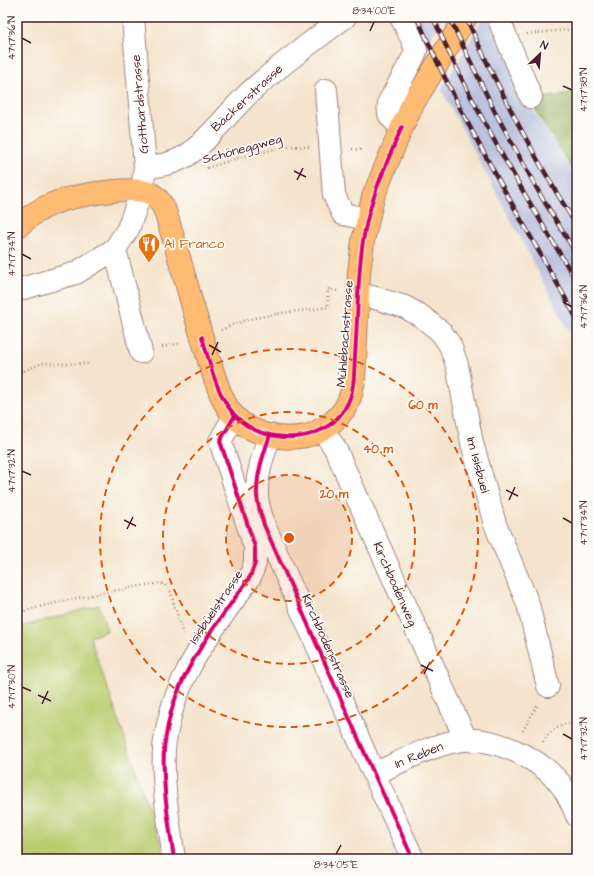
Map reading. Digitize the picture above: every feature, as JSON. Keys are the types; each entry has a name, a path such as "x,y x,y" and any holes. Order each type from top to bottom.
{"main road":[{"name":"Mühlebachstrasse","path":"142,190 151,193 158,199 164,208 220,393 234,417 256,431 270,435 297,438 312,434 322,429 331,423 343,410 350,398 354,382 358,294 363,241 367,219 380,177 414,102 466,17"},
{"path":"17,227 38,211 64,200 126,189 142,190"}],"street":[{"name":"Gotthardstrasse","path":"115,249 128,229 142,190 145,167 133,17"},
{"name":"Bäckerstrasse","path":"145,167 167,165 185,156 250,93 309,43 345,17"},
{"path":"402,17 416,51 389,102 389,117 402,127"},
{"path":"498,17 531,97"},
{"path":"326,90 334,195 343,214 367,219"},
{"path":"17,290 76,273 115,249 142,352"},
{"name":"Im Isisbüel","path":"358,294 405,308 421,316 441,332 450,346 457,365 472,443 484,487 495,524 528,604 548,686"},
{"name":"Isisbüelstrasse","path":"174,859 164,780 164,749 169,720 178,690 195,655 250,576 255,563 255,547 220,441 234,417"},
{"name":"Kirchbodenweg","path":"322,429 335,448 466,740"},
{"name":"Kirchbodenstrasse","path":"270,435 260,470 256,491 264,525 413,859"},
{"name":"In Reben","path":"374,774 440,745 466,740 488,742 512,749 533,761 556,778 570,798 577,816"}],"path":[{"path":"507,37 577,29"},
{"path":"217,332 255,317 328,307 328,289 336,291"},
{"path":"17,374 42,364 89,364"},
{"path":"17,613 45,605 127,588 160,583 164,584 170,590 186,645 195,655"},
{"path":"521,734 548,686"},
{"path":"542,745 553,730 564,724 577,721"}],"shaded area":[{"path":"408,17 441,17 424,52"},
{"path":"484,17 489,17 527,101 577,179 577,347 441,89"}],"green space":[{"path":"577,91 577,117 573,120 572,124 577,134 577,176 541,120 531,101"},
{"path":"99,605 107,631 90,637 162,847 163,859 28,859 17,840 26,835 17,818 17,628"}],"railway":[{"path":"417,17 453,95 473,133 577,319"},
{"path":"433,17 482,119 519,185 577,282"},
{"path":"449,17 495,112 541,196 577,255"},
{"path":"466,17 491,71 518,123 546,175 577,226"}],"cycle path":[{"path":"202,337 217,385 224,400 233,413 244,424 258,432 276,436 299,437 320,430 338,418 345,409 353,388 360,270 363,241 369,212 402,127"},
{"path":"174,859 166,805 164,778 164,748 172,708 189,668 212,631 250,577 255,563 255,547 220,441 234,417"},
{"path":"270,435 261,463 257,484 257,499 264,525 413,859"}],"place":[{"name":"Al Franco","path":"149,264"}]}
